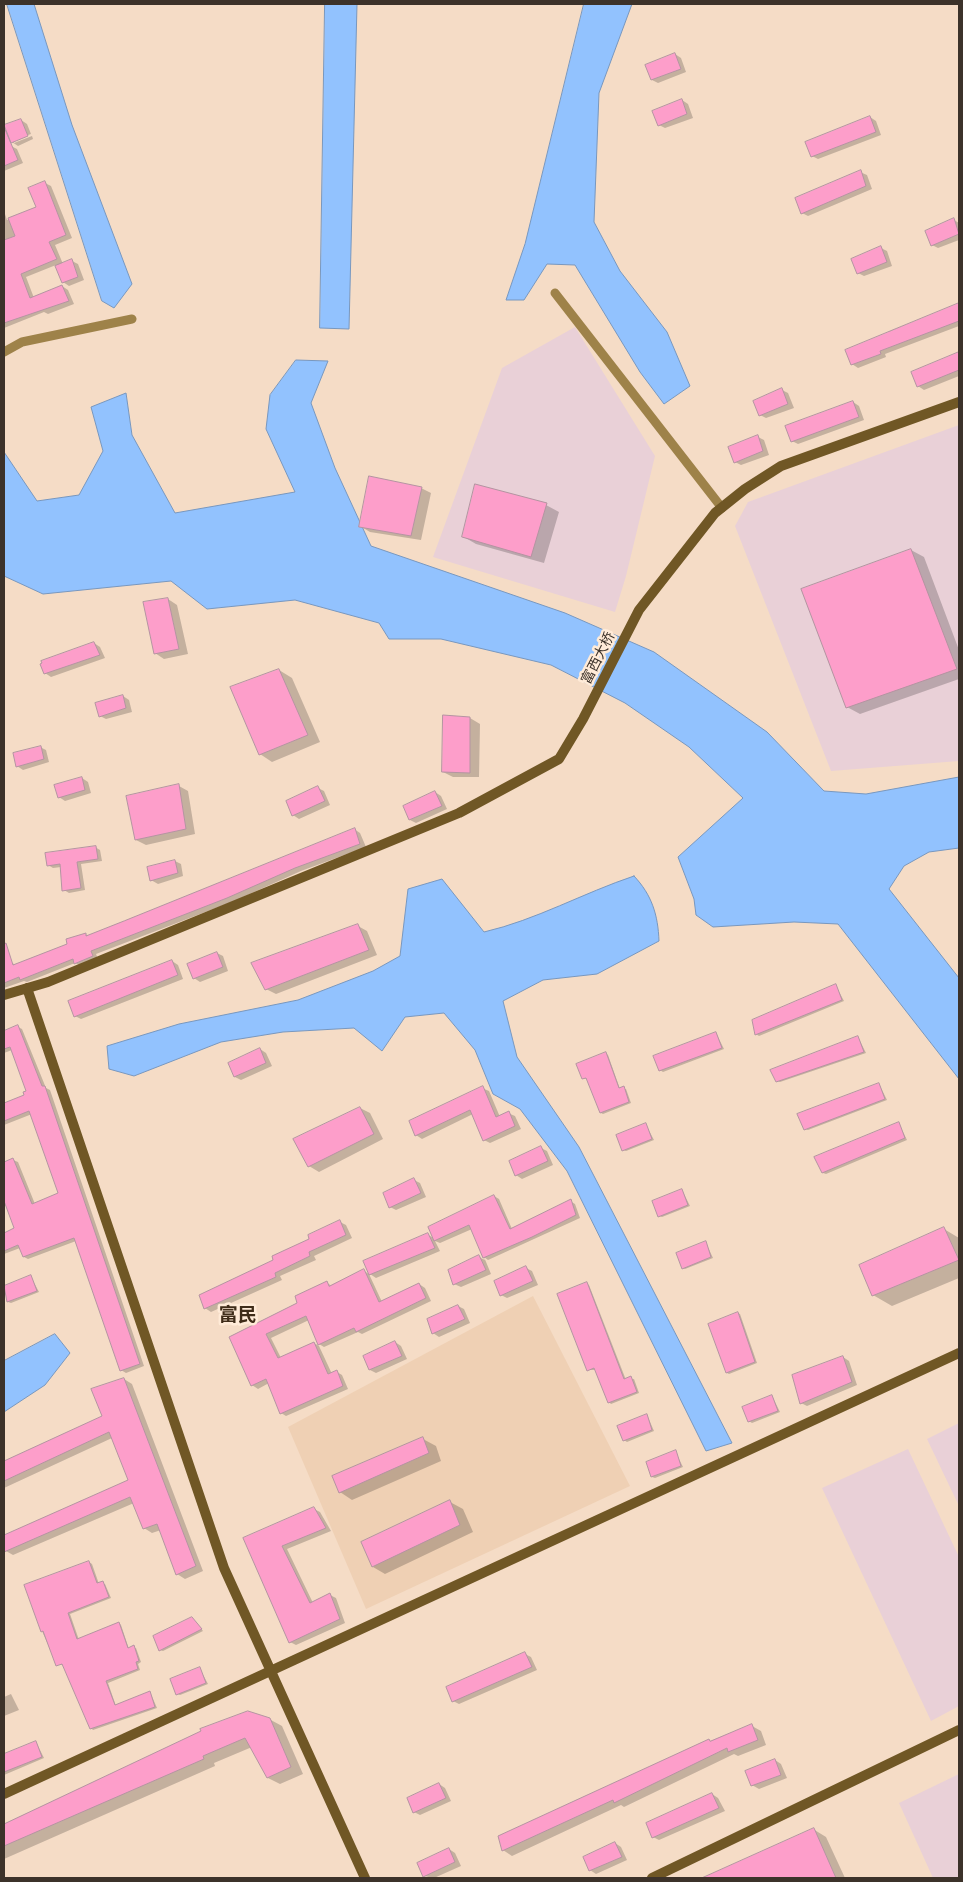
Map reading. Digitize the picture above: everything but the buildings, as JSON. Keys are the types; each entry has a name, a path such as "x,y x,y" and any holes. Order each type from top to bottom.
{"street":[{"name":"富西大桥","path":"4,995 48,982 459,813 559,759 583,719 639,610 682,552 722,508 745,489 781,466 959,402"},
{"path":"27,988 224,1568 365,1878"},
{"path":"4,1794 959,1353"},
{"path":"652,1878 959,1730"}],"lane":[{"path":"555,293 722,508"},
{"path":"4,352 22,342 132,318"}],"shaded area":[{"path":"575,327 655,456 626,576 615,612 433,557 502,368"},
{"path":"959,425 959,761 831,771 735,526 748,502"},
{"path":"533,1296 630,1486 366,1609 288,1427"},
{"path":"959,1423 959,1506 927,1439"},
{"path":"908,1449 959,1557 959,1706 931,1721 822,1488"},
{"path":"959,1774 959,1878 933,1878 899,1803"}],"water":[{"path":"7,4 34,4 72,125 132,284 114,308 102,301"},
{"path":"325,4 357,4 349,329 320,328"},
{"path":"584,4 632,4 599,93 594,222 620,271 667,332 690,386 664,404 640,372 575,265 547,264 524,300 506,300 525,244"},
{"path":"296,360 328,361 311,403 335,468 371,546 565,613 654,652 767,732 824,791 866,794 959,777 959,848 929,852 904,866 889,889 959,978 959,1079 838,924 794,922 713,927 696,915 694,899 678,857 743,798 689,747 625,703 551,665 441,639 389,639 379,623 295,600 207,609 171,581 43,594 4,576 4,452 37,501 79,495 103,451 91,407 126,393 132,435 175,513 295,492 266,429 270,395"},
{"path":"634,876 650,898 657,923 659,941 597,974 543,980 503,1001 517,1057 579,1147 732,1443 706,1451 567,1171 520,1109 493,1094 475,1050 444,1013 405,1017 382,1051 354,1028 283,1032 221,1042 134,1076 109,1069 107,1046 179,1024 298,1000 373,971 400,956 408,889 442,879 484,932 522,921"},
{"path":"55,1334 70,1353 45,1385 4,1412 4,1361"}],"district":[{"name":"富民","path":"238,1315"}]}
